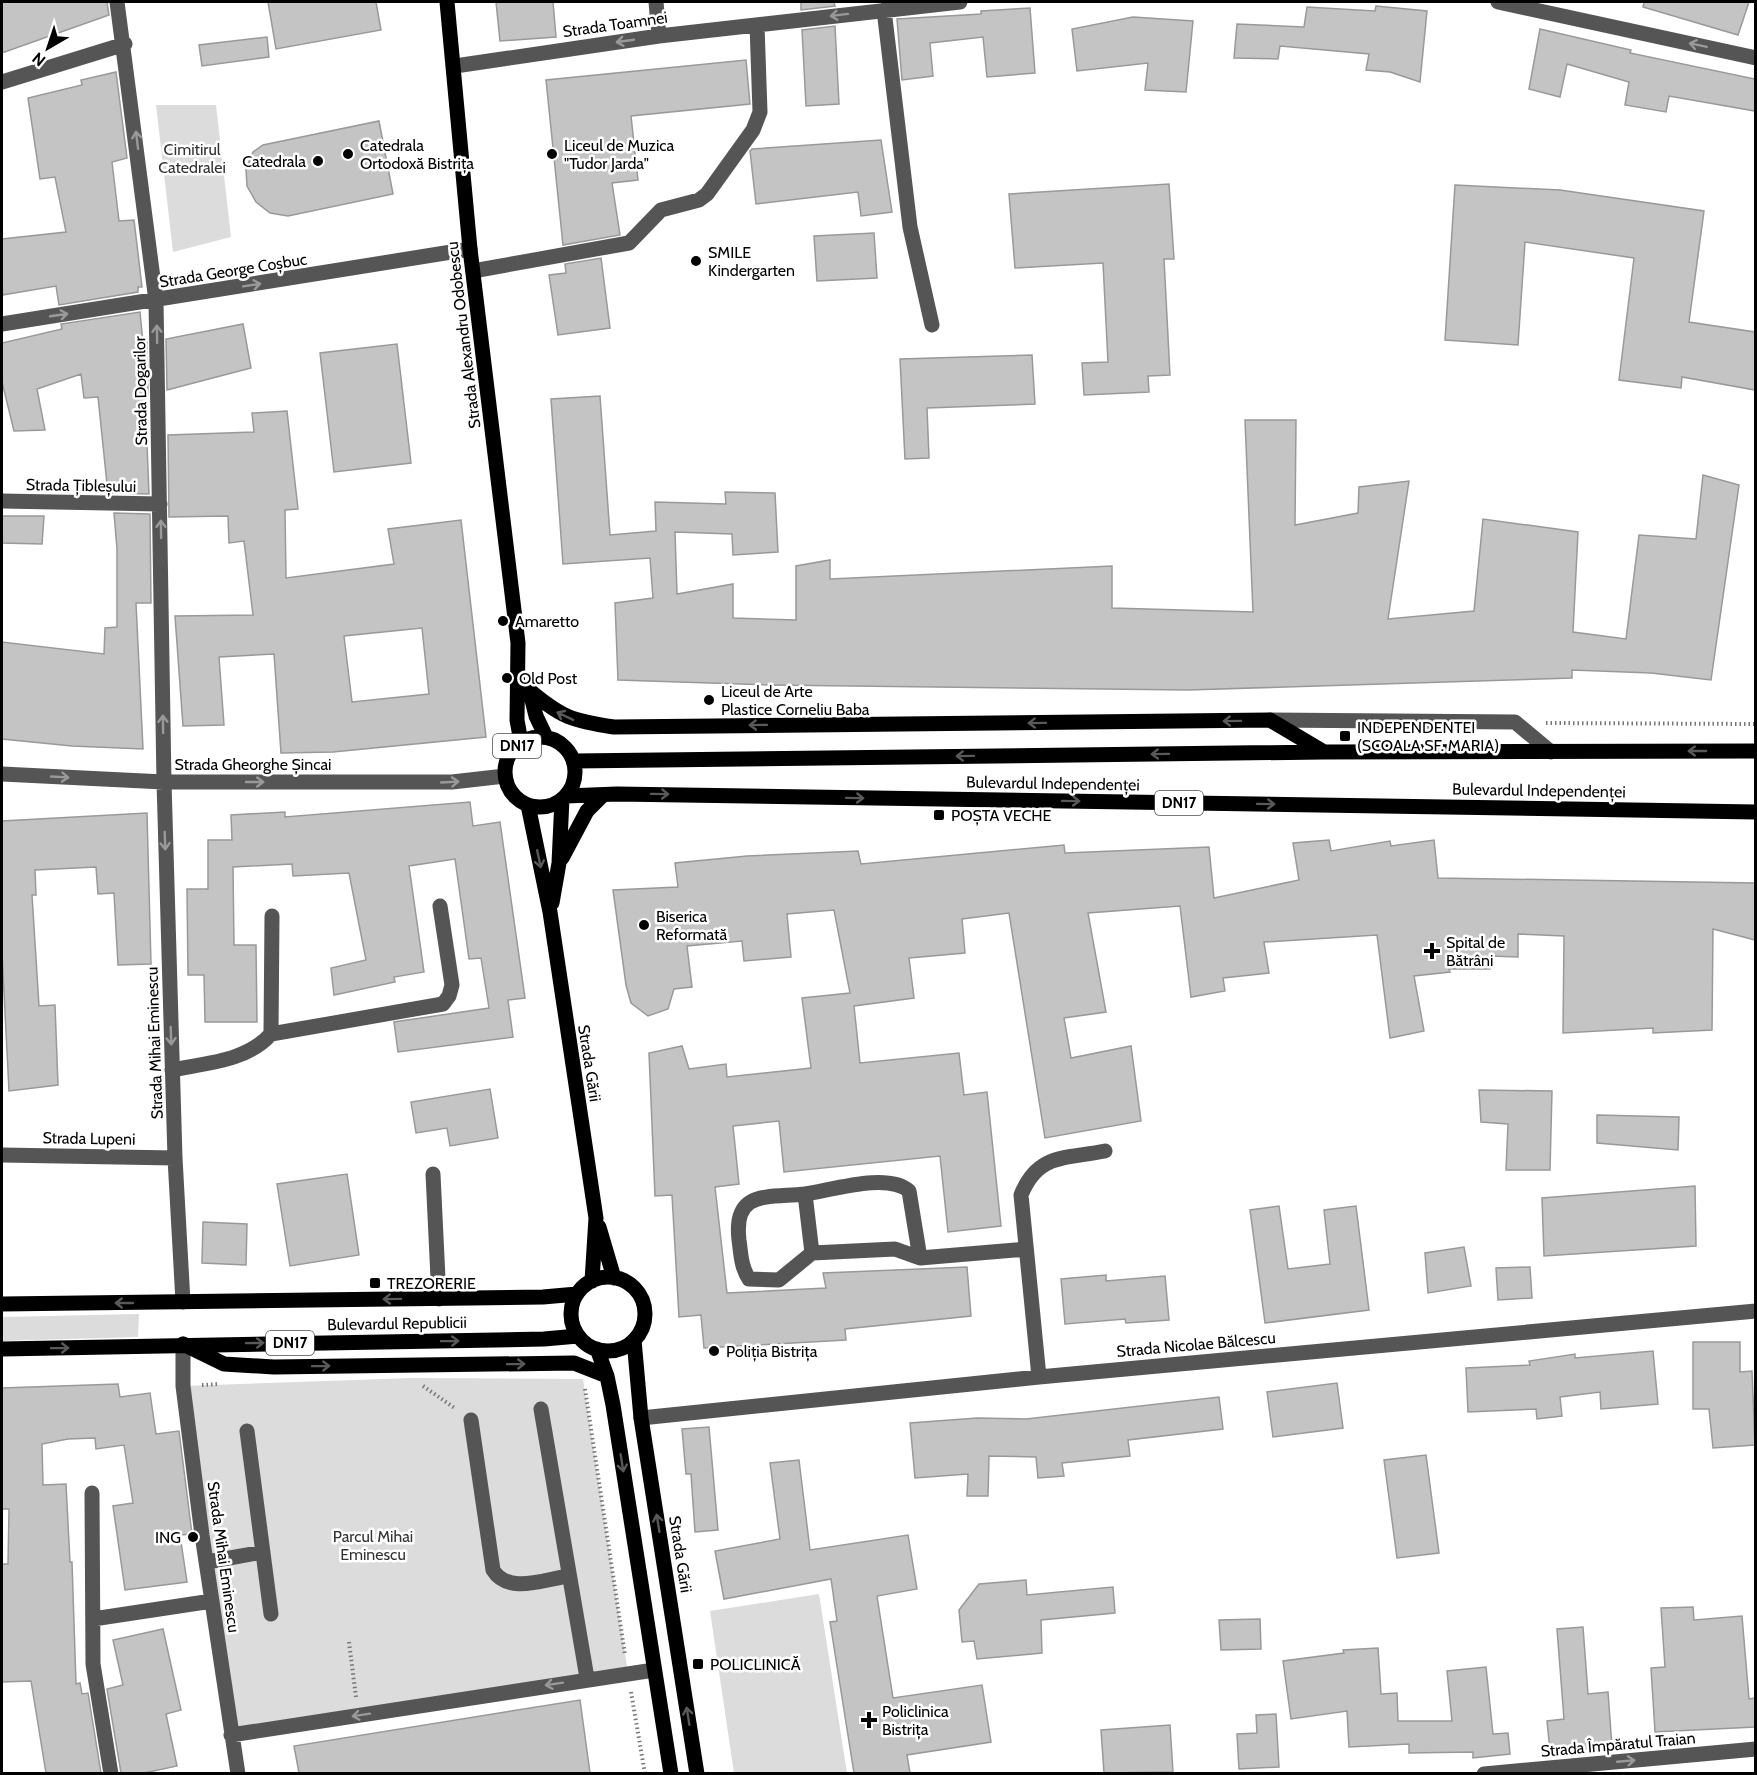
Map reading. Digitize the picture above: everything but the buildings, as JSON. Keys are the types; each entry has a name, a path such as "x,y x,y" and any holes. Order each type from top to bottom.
{"main road":[{"name":"Strada Alexandru Odobescu","path":"447,2 455,66 470,249 519,663 517,720 521,742"},
{"name":"Strada Alexandru Odobescu","path":"519,663 536,717 546,737"},
{"path":"529,690 554,710 577,722 614,727 1270,720 1324,752"},
{"name":"DN17","path":"528,805 517,798 509,788 505,776 506,763 512,751 521,742 533,737 546,737 558,741 568,749 574,761"},
{"name":"Bulevardul Independenței","path":"574,761 1324,752 1755,751"},
{"path":"564,798 573,786 576,773 574,761"},
{"name":"Bulevardul Independenței","path":"528,805 548,806 564,798 641,794 1755,812"},
{"path":"559,863 577,826 587,811 602,796"},
{"name":"Strada Gării","path":"550,912 559,863 564,798"},
{"name":"Strada Gării","path":"528,805 550,912 596,1218 614,1278"},
{"name":"Strada Gării","path":"592,1281 596,1218"},
{"path":"614,1278 625,1282 641,1298 644,1320 634,1340 623,1348 610,1351 597,1350 578,1336 571,1315 577,1294 592,1281 614,1278"},
{"name":"Bulevardul Republicii","path":"2,1304 439,1299 577,1294"},
{"name":"Bulevardul Republicii","path":"2,1349 544,1339 578,1336"},
{"name":"Strada Gării","path":"634,1340 641,1418 697,1773"},
{"path":"183,1344 224,1364 274,1367 574,1363 607,1376"},
{"path":"597,1350 607,1376 670,1773"}],"street":[{"name":"Strada Dogarilor","path":"117,2 125,44 156,301 164,782"},
{"path":"656,2 659,36"},
{"name":"Strada Toamnei","path":"455,66 659,36 960,2"},
{"path":"1498,2 1755,58"},
{"path":"884,10 910,227 932,325"},
{"path":"473,271 629,243 661,210 699,200 707,194 753,130 760,112 757,25"},
{"path":"2,82 125,44"},
{"name":"Strada George Coșbuc","path":"2,324 470,249"},
{"name":"Strada Țibleșului","path":"2,501 160,504"},
{"path":"1270,720 1515,722 1551,752"},
{"name":"Strada Gheorghe Șincai","path":"2,774 164,782 452,782 505,776"},
{"name":"Strada Mihai Eminescu","path":"164,782 175,1158 183,1302"},
{"path":"172,1070 238,1056 253,1050 271,1034 443,1004 449,996 452,985 440,906"},
{"path":"271,1034 272,916"},
{"path":"1039,1377 1021,1195 1028,1177 1042,1164 1105,1151"},
{"name":"Strada Lupeni","path":"2,1155 175,1158"},
{"path":"433,1174 439,1299"},
{"path":"920,1258 909,1191 901,1184 887,1181 805,1194 753,1199 741,1210 737,1221 743,1270 749,1280 779,1280 812,1253 895,1249 920,1258 1026,1249"},
{"path":"805,1194 812,1253"},
{"name":"Strada Nicolae Bălcescu","path":"641,1418 1039,1377 1755,1311"},
{"name":"Strada Mihai Eminescu","path":"183,1344 183,1386 238,1773"},
{"path":"542,1409 586,1678"},
{"path":"471,1420 493,1570 499,1580 511,1585 569,1576"},
{"path":"247,1431 270,1614"},
{"path":"92,1493 93,1664 111,1773"},
{"path":"207,1562 262,1552"},
{"path":"93,1619 212,1601"},
{"path":"231,1735 586,1678 654,1670"},
{"name":"Strada Împăratul Traian","path":"1485,1773 1755,1749"}],"path":[{"path":"1515,722 1755,724"},
{"path":"584,1379 645,1773"},
{"path":"421,1384 471,1420"},
{"path":"348,1642 359,1715"}],"green space":[{"name":"Cimitirul Catedralei","path":"156,105 216,105 231,237 173,252"},
{"path":"139,1314 138,1337 2,1341 2,1317"},
{"name":"Parcul Mihai Eminescu","path":"412,1378 583,1379 628,1673 231,1735 183,1386"},
{"path":"819,1594 847,1773 734,1773 710,1611"}],"place":[{"name":"Catedrala Ortodoxă Bistrița","path":"348,154"},
{"name":"Liceul de Muzica \"Tudor Jarda\"","path":"552,154"},
{"name":"Catedrala","path":"318,161"},
{"name":"SMILE Kindergarten","path":"696,261"},
{"name":"Amaretto","path":"503,621"},
{"name":"Old Post","path":"507,678"},
{"name":"Liceul de Arte Plastice Corneliu Baba","path":"709,700"},
{"name":"INDEPENDENTEI (SCOALA SF. MARIA)","path":"1345,736"},
{"name":"POȘTA VECHE","path":"939,815"},
{"name":"Biserica Reformată","path":"644,925"},
{"name":"Spital de Bătrâni","path":"1432,951"},
{"name":"TREZORERIE","path":"375,1283"},
{"name":"Poliția Bistrița","path":"714,1351"},
{"name":"ING","path":"193,1537"},
{"name":"POLICLINICĂ","path":"698,1664"},
{"name":"Policlinica Bistrița","path":"869,1720"}]}
